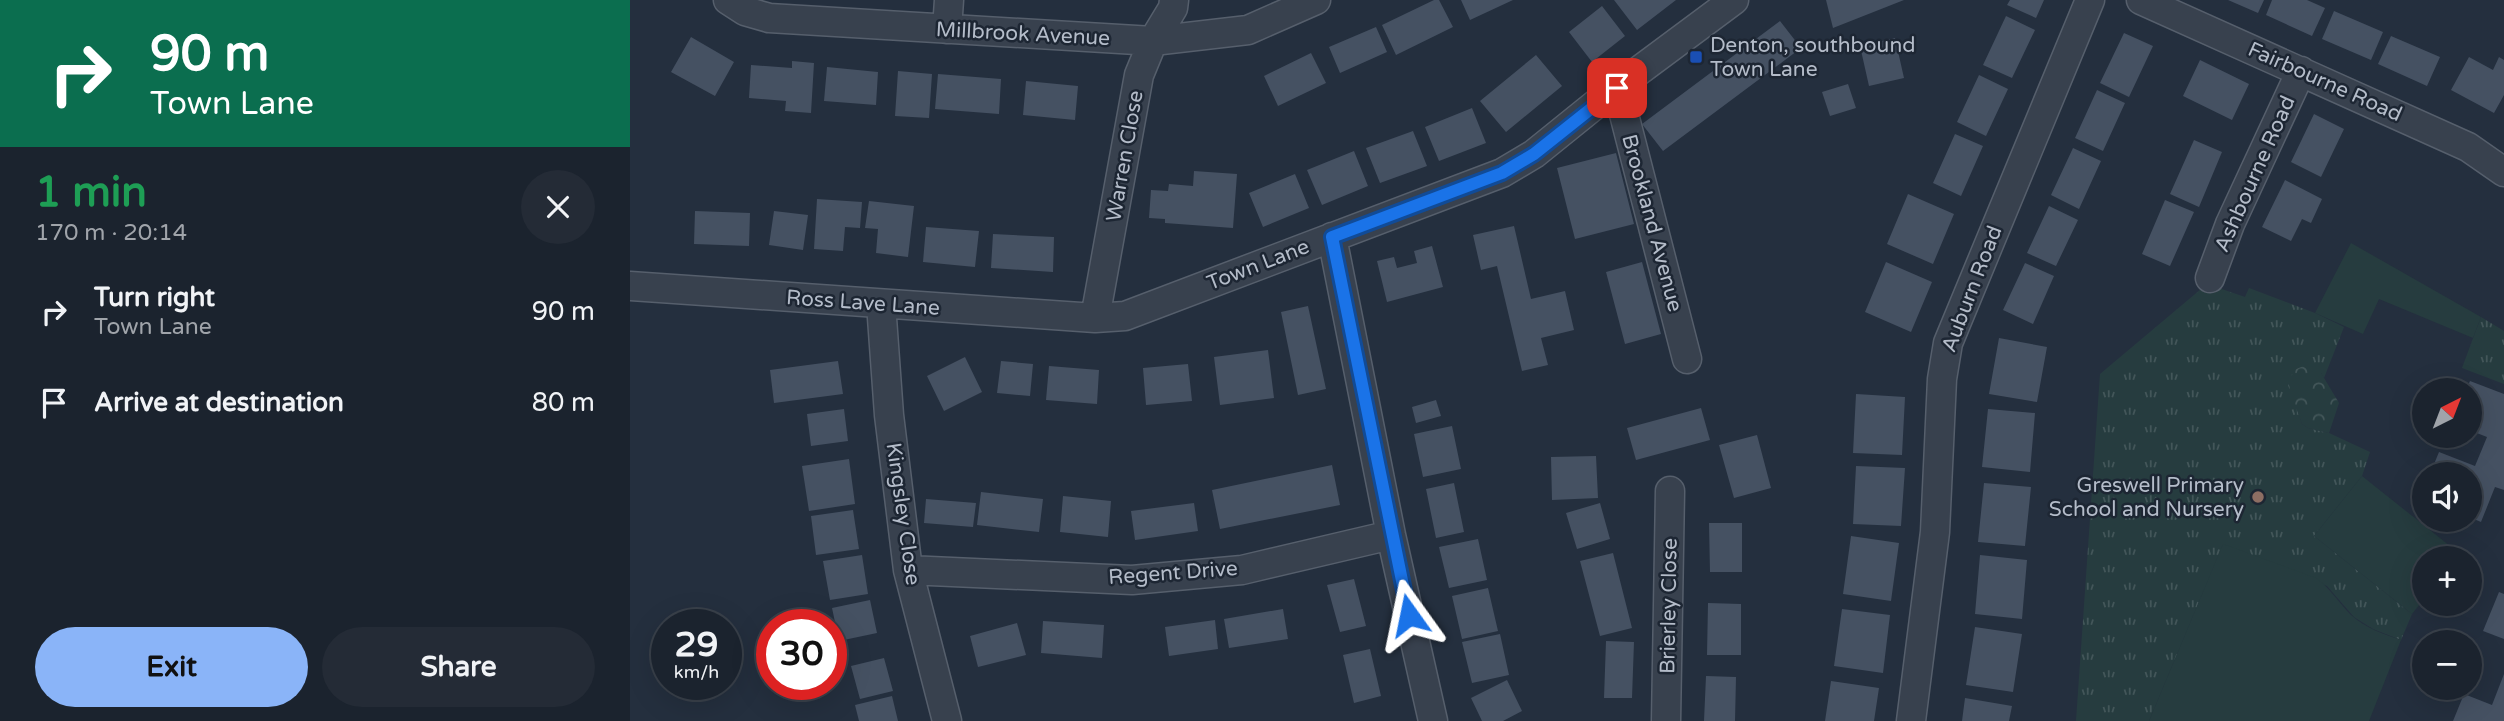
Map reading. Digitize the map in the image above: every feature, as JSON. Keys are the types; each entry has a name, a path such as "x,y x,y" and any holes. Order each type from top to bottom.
{"street":[{"name":"Millbrook Avenue","path":"727,0 745,11 769,18 1153,41 1248,30 1316,0"},
{"path":"947,29 948,0"},
{"name":"Warren Close","path":"1095,318 1139,75 1153,41 1173,8 1174,0"},
{"name":"Town Lane","path":"1095,318 1125,316 1502,173 1534,154 1734,0"},
{"name":"Auburn Road","path":"1911,721 1935,532 1942,380 1948,343 2090,0"},
{"name":"Fairbourne Road","path":"2141,0 2468,147 2504,172"},
{"name":"Ashbourne Road","path":"2210,278 2230,224 2301,71"},
{"name":"Brookland Avenue","path":"1617,88 1687,359"},
{"path":"1332,237 1391,535 1433,721"},
{"name":"Ross Lave Lane","path":"630,286 1095,318"},
{"name":"Kingsley Close","path":"881,304 889,415 908,570 947,721"},
{"name":"Brierley Close","path":"1666,721 1670,491"},
{"name":"Regent Drive","path":"908,570 1132,580 1164,578 1242,570 1391,535"}],"green space":[{"path":"2351,243 2481,317 2473,338 2379,299 2363,334 2315,313"},
{"path":"2207,284 2245,297 2249,288 2344,327 2324,378 2321,373 2296,406 2302,424 2308,428 2329,433 2370,452 2362,476 2314,536 2412,614 2401,640 2373,629 2354,617 2327,586 2223,545 2149,721 2076,721 2100,374"},
{"path":"2481,317 2504,331 2504,384 2462,368"},
{"path":"2306,365 2321,373 2339,403 2329,433 2302,424 2288,385 2294,370"},
{"path":"2362,476 2412,516 2412,532 2432,532 2450,546 2412,546 2412,614 2314,536"},
{"path":"2223,544 2316,578 2356,620 2401,640 2369,721 2149,721"}],"building":[{"path":"1439,0 1453,27 1396,55 1382,25"},
{"path":"1461,0 1513,0 1470,20"},
{"path":"1614,0 1676,0 1637,30"},
{"path":"1826,0 1904,0 1833,28"},
{"path":"2010,0 2044,0 2036,18 2007,5"},
{"path":"2228,0 2264,0 2258,13"},
{"path":"2272,0 2307,0 2325,8 2312,36 2266,15"},
{"path":"1602,6 1625,36 1592,62 1569,32"},
{"path":"2334,11 2383,32 2371,60 2322,39"},
{"path":"2006,16 2035,30 2012,78 1983,65"},
{"path":"1780,21 1801,48 1663,151 1642,124"},
{"path":"1376,27 1387,52 1340,73 1329,47"},
{"path":"2124,33 2153,46 2129,97 2100,83"},
{"path":"2391,36 2440,57 2427,86 2378,64"},
{"path":"691,37 734,62 715,96 671,72"},
{"path":"1895,38 1904,78 1869,86 1860,46"},
{"path":"1311,53 1326,83 1278,106 1264,76"},
{"path":"1536,55 1562,86 1506,132 1480,101"},
{"path":"2469,57 2493,70 2499,57 2504,60 2504,95 2494,113 2451,90"},
{"path":"2200,60 2249,84 2232,120 2183,96"},
{"path":"792,61 814,63 811,113 785,111 786,101 749,98 751,65 792,68"},
{"path":"827,67 878,72 876,105 824,101"},
{"path":"898,71 932,74 929,118 895,116"},
{"path":"938,74 1001,79 999,114 935,109"},
{"path":"1979,75 2008,89 1986,136 1957,122"},
{"path":"1026,81 1078,86 1075,120 1023,115"},
{"path":"1848,84 1856,108 1830,116 1822,92"},
{"path":"2097,90 2125,103 2103,151 2075,138"},
{"path":"1472,108 1486,143 1439,161 1425,127"},
{"path":"2314,114 2344,129 2321,177 2291,162"},
{"path":"1413,131 1427,166 1380,183 1366,148"},
{"path":"1955,134 1983,146 1961,196 1933,183"},
{"path":"2194,140 2222,152 2199,207 2170,194"},
{"path":"2073,148 2101,161 2079,209 2051,195"},
{"path":"1354,151 1368,186 1322,205 1307,170"},
{"path":"1616,153 1634,224 1575,239 1557,168"},
{"path":"1194,171 1237,174 1233,228 1165,223 1165,219 1149,218 1151,190 1168,191 1169,184 1193,186"},
{"path":"1295,174 1309,208 1263,227 1249,193"},
{"path":"2285,180 2322,199 2311,223 2302,219 2291,241 2262,227"},
{"path":"1908,194 1954,214 1933,264 1887,244"},
{"path":"817,199 862,202 860,228 845,227 843,251 814,249"},
{"path":"2165,200 2194,212 2170,266 2142,254"},
{"path":"869,201 914,206 908,257 876,253 878,229 865,228"},
{"path":"2049,206 2078,220 2056,266 2027,253"},
{"path":"695,211 750,213 749,246 694,244"},
{"path":"774,211 808,215 803,250 769,245"},
{"path":"1514,226 1531,299 1565,291 1574,330 1541,338 1548,365 1522,371 1497,266 1481,270 1473,235"},
{"path":"926,227 979,231 975,267 923,262"},
{"path":"993,234 1054,237 1053,272 991,268"},
{"path":"1432,246 1443,287 1387,302 1377,261 1394,257 1397,268 1417,263 1414,251"},
{"path":"1642,262 1661,334 1625,344 1606,272"},
{"path":"1886,262 1932,282 1911,332 1865,312"},
{"path":"2025,263 2054,276 2033,324 2003,310"},
{"path":"1308,306 1326,389 1298,395 1281,312"},
{"path":"1999,338 2047,347 2037,402 1989,394"},
{"path":"1268,350 1274,398 1220,405 1214,357"},
{"path":"965,357 982,392 944,411 927,376"},
{"path":"838,361 843,394 774,403 770,370"},
{"path":"1001,361 1033,364 1030,396 997,393"},
{"path":"1188,364 1192,401 1146,405 1143,368"},
{"path":"1049,366 1099,370 1097,404 1046,400"},
{"path":"2482,386 2504,394 2504,490 2495,487 2482,520 2482,462 2477,462 2487,437 2482,435"},
{"path":"1856,394 1905,397 1902,455 1853,453"},
{"path":"1436,400 1441,416 1416,423 1412,407"},
{"path":"1701,408 1710,440 1636,460 1627,428"},
{"path":"844,409 848,441 811,446 807,414"},
{"path":"1988,409 2035,413 2030,472 1982,467"},
{"path":"1452,426 1461,469 1423,477 1414,434"},
{"path":"1757,435 1771,488 1734,498 1719,445"},
{"path":"2439,452 2465,462 2435,462"},
{"path":"1596,456 1598,498 1552,500 1551,457"},
{"path":"849,459 855,504 809,511 802,466"},
{"path":"1332,465 1340,505 1220,529 1212,490"},
{"path":"1856,466 1905,468 1901,526 1853,524"},
{"path":"1454,483 1464,532 1436,538 1426,489"},
{"path":"1984,483 2031,487 2025,546 1978,542"},
{"path":"981,492 1043,499 1039,532 977,525"},
{"path":"1063,496 1111,501 1108,537 1060,532"},
{"path":"926,499 976,503 973,527 924,523"},
{"path":"1194,503 1198,531 1135,540 1131,511"},
{"path":"1600,503 1610,539 1577,549 1566,513"},
{"path":"853,510 859,549 816,555 811,516"},
{"path":"1709,523 1742,523 1742,572 1710,572"},
{"path":"1851,536 1899,543 1891,601 1843,594"},
{"path":"1478,539 1487,580 1449,588 1439,547"},
{"path":"1613,553 1632,628 1600,636 1580,561"},
{"path":"862,555 868,594 830,600 823,561"},
{"path":"1980,555 2027,560 2022,619 1975,614"},
{"path":"1354,579 1366,626 1340,632 1327,585"},
{"path":"1488,588 1498,631 1462,639 1452,596"},
{"path":"2499,592 2504,594 2504,639 2483,631"},
{"path":"870,600 877,633 847,639 847,609 832,608"},
{"path":"1708,603 1741,604 1741,655 1707,655"},
{"path":"1283,609 1288,639 1229,648 1224,619"},
{"path":"1842,609 1890,615 1883,673 1834,666"},
{"path":"1215,620 1218,649 1169,656 1165,627"},
{"path":"1043,621 1104,625 1102,658 1041,653"},
{"path":"1017,623 1026,655 978,667 970,636"},
{"path":"1975,627 2022,634 2013,692 1966,685"},
{"path":"1500,634 1509,675 1472,683 1462,642"},
{"path":"1606,641 1634,642 1632,698 1604,698"},
{"path":"1370,649 1381,696 1354,703 1343,655"},
{"path":"884,658 893,691 860,699 851,666"},
{"path":"2504,674 2504,721 2453,721 2462,700 2479,700 2492,705"},
{"path":"1706,676 1736,677 1735,721 1704,721"},
{"path":"1507,680 1522,711 1503,721 1482,721 1471,698"},
{"path":"1831,681 1879,688 1874,721 1825,721"},
{"path":"892,696 898,721 859,721 855,705"},
{"path":"1965,698 2012,706 2009,721 1962,721"}],"place":[{"name":"Denton, southbound Town Lane","path":"1696,57"},
{"name":"Greswell Primary School and Nursery","path":"2258,497"}],"route":[{"path":"1409,615 1332,237 1502,173 1534,154 1617,88"}]}
